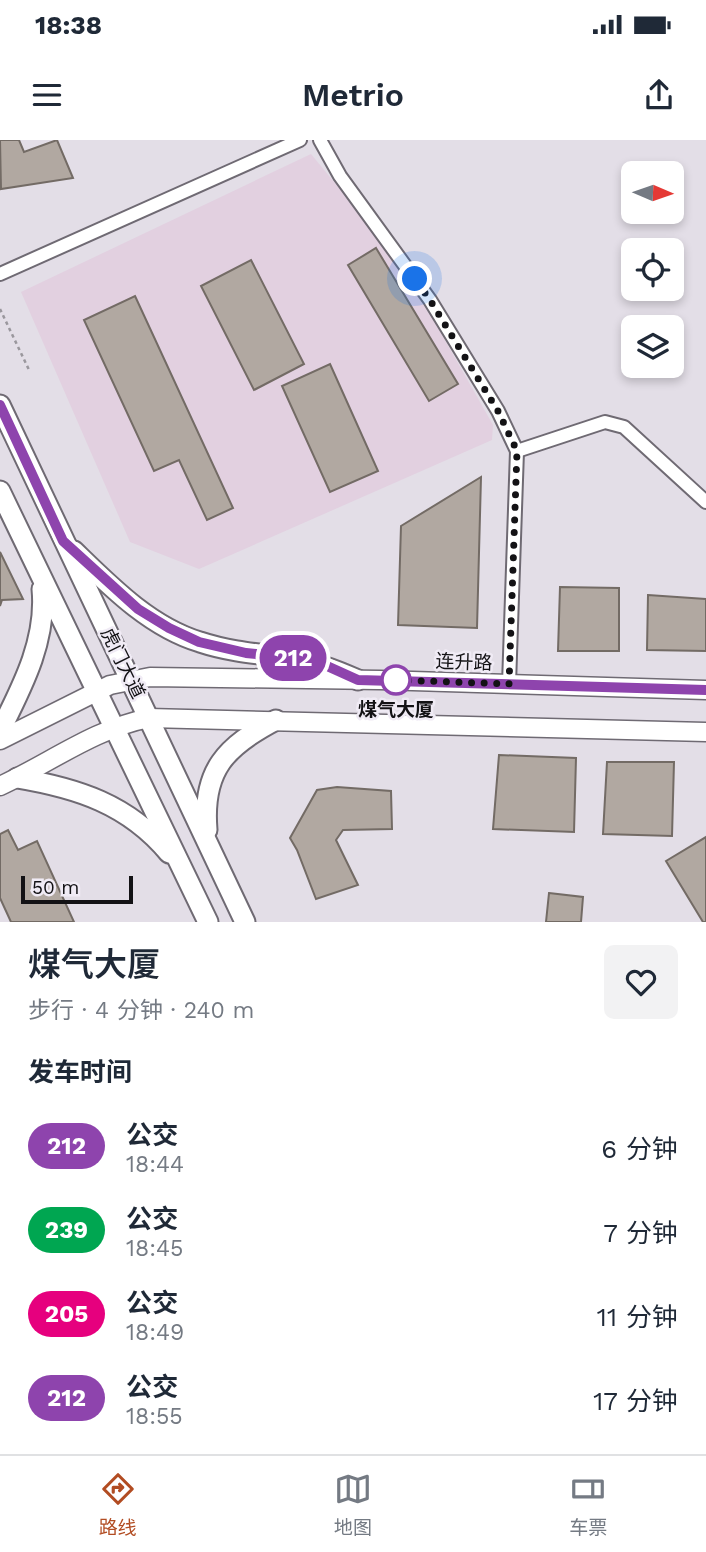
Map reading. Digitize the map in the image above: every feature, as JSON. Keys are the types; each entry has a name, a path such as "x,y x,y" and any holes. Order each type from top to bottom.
{"main road":[{"name":"虎门大道","path":"0,405 245,922"},
{"name":"虎门大道","path":"0,491 208,922"},
{"path":"63,541 138,609 169,628 199,642 246,653 293,658 327,666 358,680"},
{"path":"0,731 37,649 44,609 41,577"},
{"name":"连升路","path":"0,740 96,691 131,680 164,677 706,691"},
{"path":"8,782 78,743 114,727 149,718 706,732"},
{"path":"209,845 205,807 212,781 224,756 246,735 276,720"},
{"path":"8,782 60,785 107,804 128,816 158,840 183,870"}],"street":[{"path":"0,274 300,140"},
{"path":"320,140 340,176 430,300 498,411 517,451 509,684"},
{"path":"517,451 605,422 624,427 706,502"}],"path":[{"path":"0,309 30,372"}],"shaded area":[{"path":"311,154 376,233 437,326 493,425 492,440 199,569 130,542 21,292"}],"building":[{"path":"0,140 19,140 24,152 57,140 73,178 1,189"},
{"path":"376,248 458,384 429,401 348,265"},
{"path":"251,260 304,364 254,390 201,286"},
{"path":"135,296 233,508 207,520 179,460 154,471 84,320"},
{"path":"330,364 378,471 330,492 282,386"},
{"path":"481,477 477,628 398,625 401,526"},
{"path":"0,552 23,599 2,600 0,606"},
{"path":"560,587 619,588 619,651 558,651"},
{"path":"648,595 706,599 706,651 647,650"},
{"path":"499,755 576,758 574,832 493,829"},
{"path":"607,762 674,762 672,836 603,834"},
{"path":"337,787 391,791 392,829 343,830 336,840 358,885 316,899 290,838 317,790"},
{"path":"8,830 18,850 37,841 74,922 11,922 0,898 0,834"},
{"path":"706,837 706,922 703,922 666,861"},
{"path":"549,893 583,897 581,922 546,922"}],"bus line":[{"name":"212","path":"0,405 63,541 138,609 199,642 246,653 293,658 327,666 358,680 706,690"}],"place":[{"name":"煤气大厦","path":"396,680"}],"route":[{"path":"396,680 509,684 517,451 498,411 415,279"}]}
